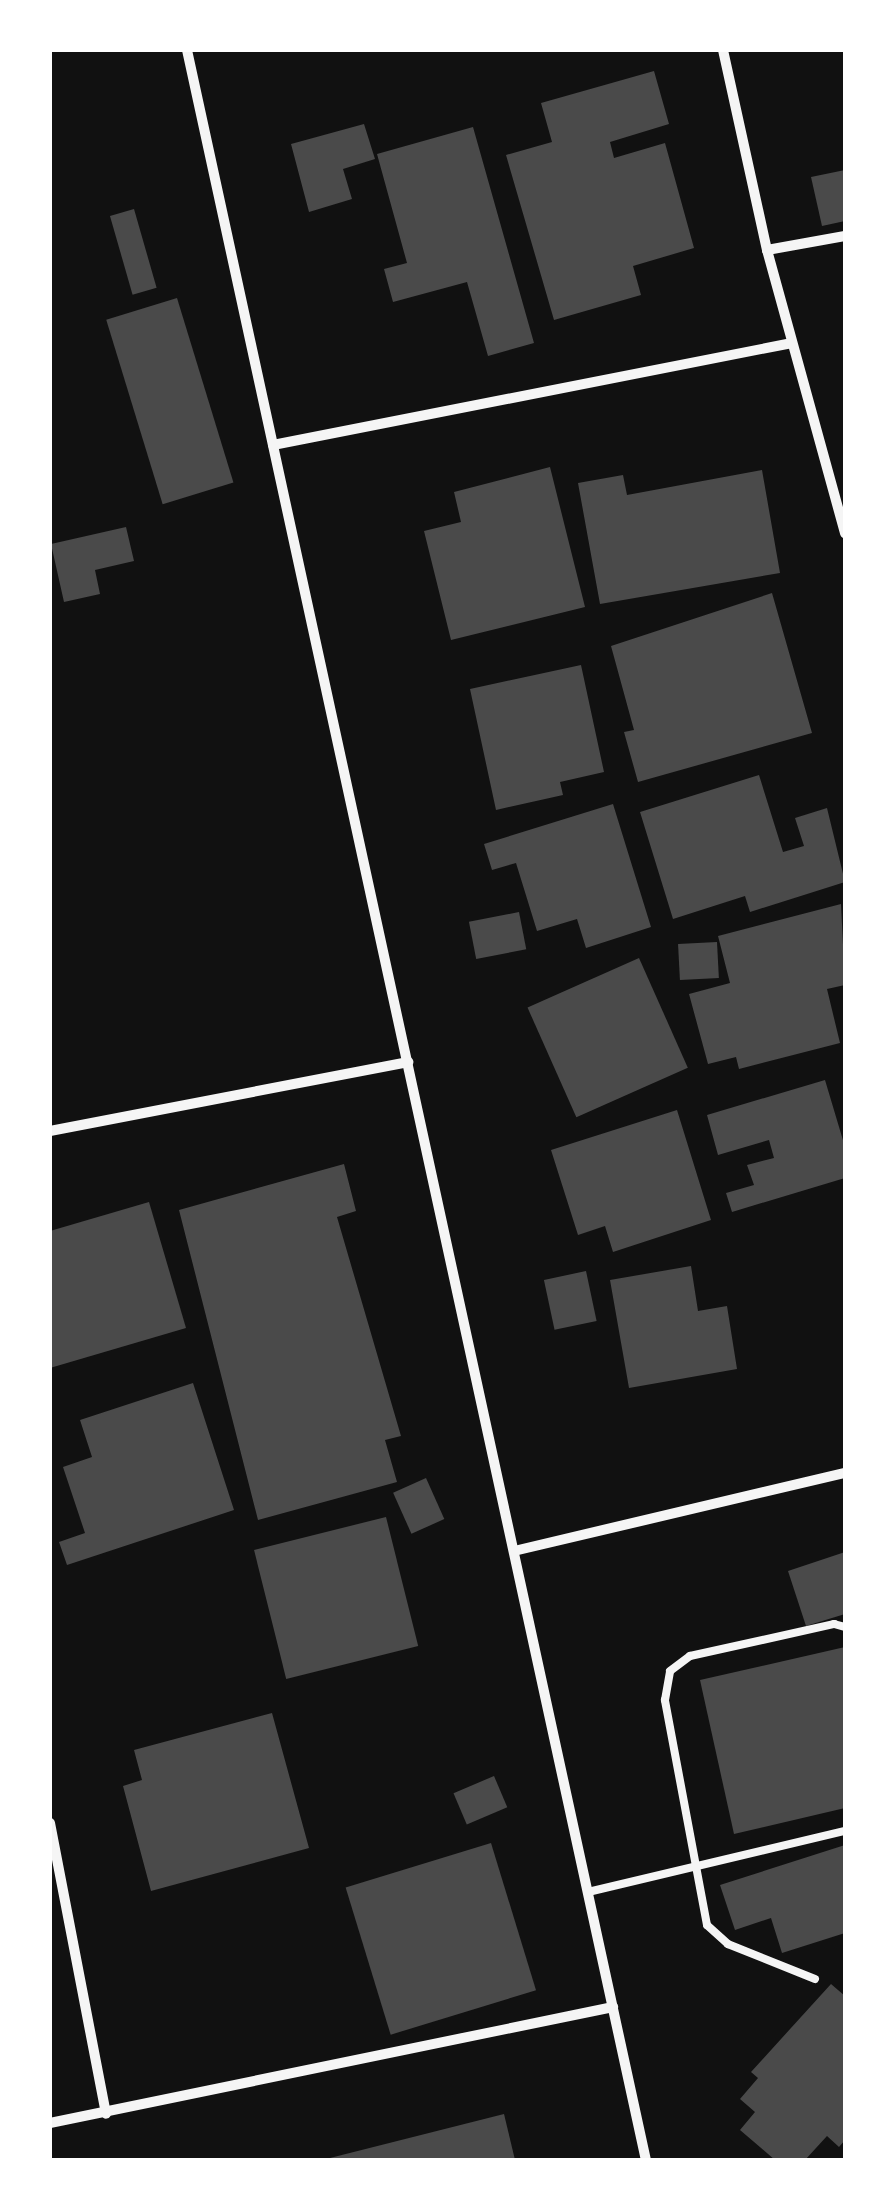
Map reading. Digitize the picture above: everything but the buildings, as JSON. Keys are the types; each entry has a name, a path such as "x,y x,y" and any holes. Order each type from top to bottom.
{"street":[{"path":"187,50 646,2160"},
{"path":"723,50 767,250 845,533"},
{"path":"767,250 845,236"},
{"path":"273,445 792,343"},
{"path":"50,1131 408,1062"},
{"path":"514,1551 845,1473"},
{"path":"50,1823 106,2114"},
{"path":"50,2123 613,2007"}],"lane":[{"path":"814,1980 728,1944 707,1925 665,1700 670,1671 690,1656 834,1624 845,1627"},
{"path":"588,1892 698,1870 845,1830"}]}
